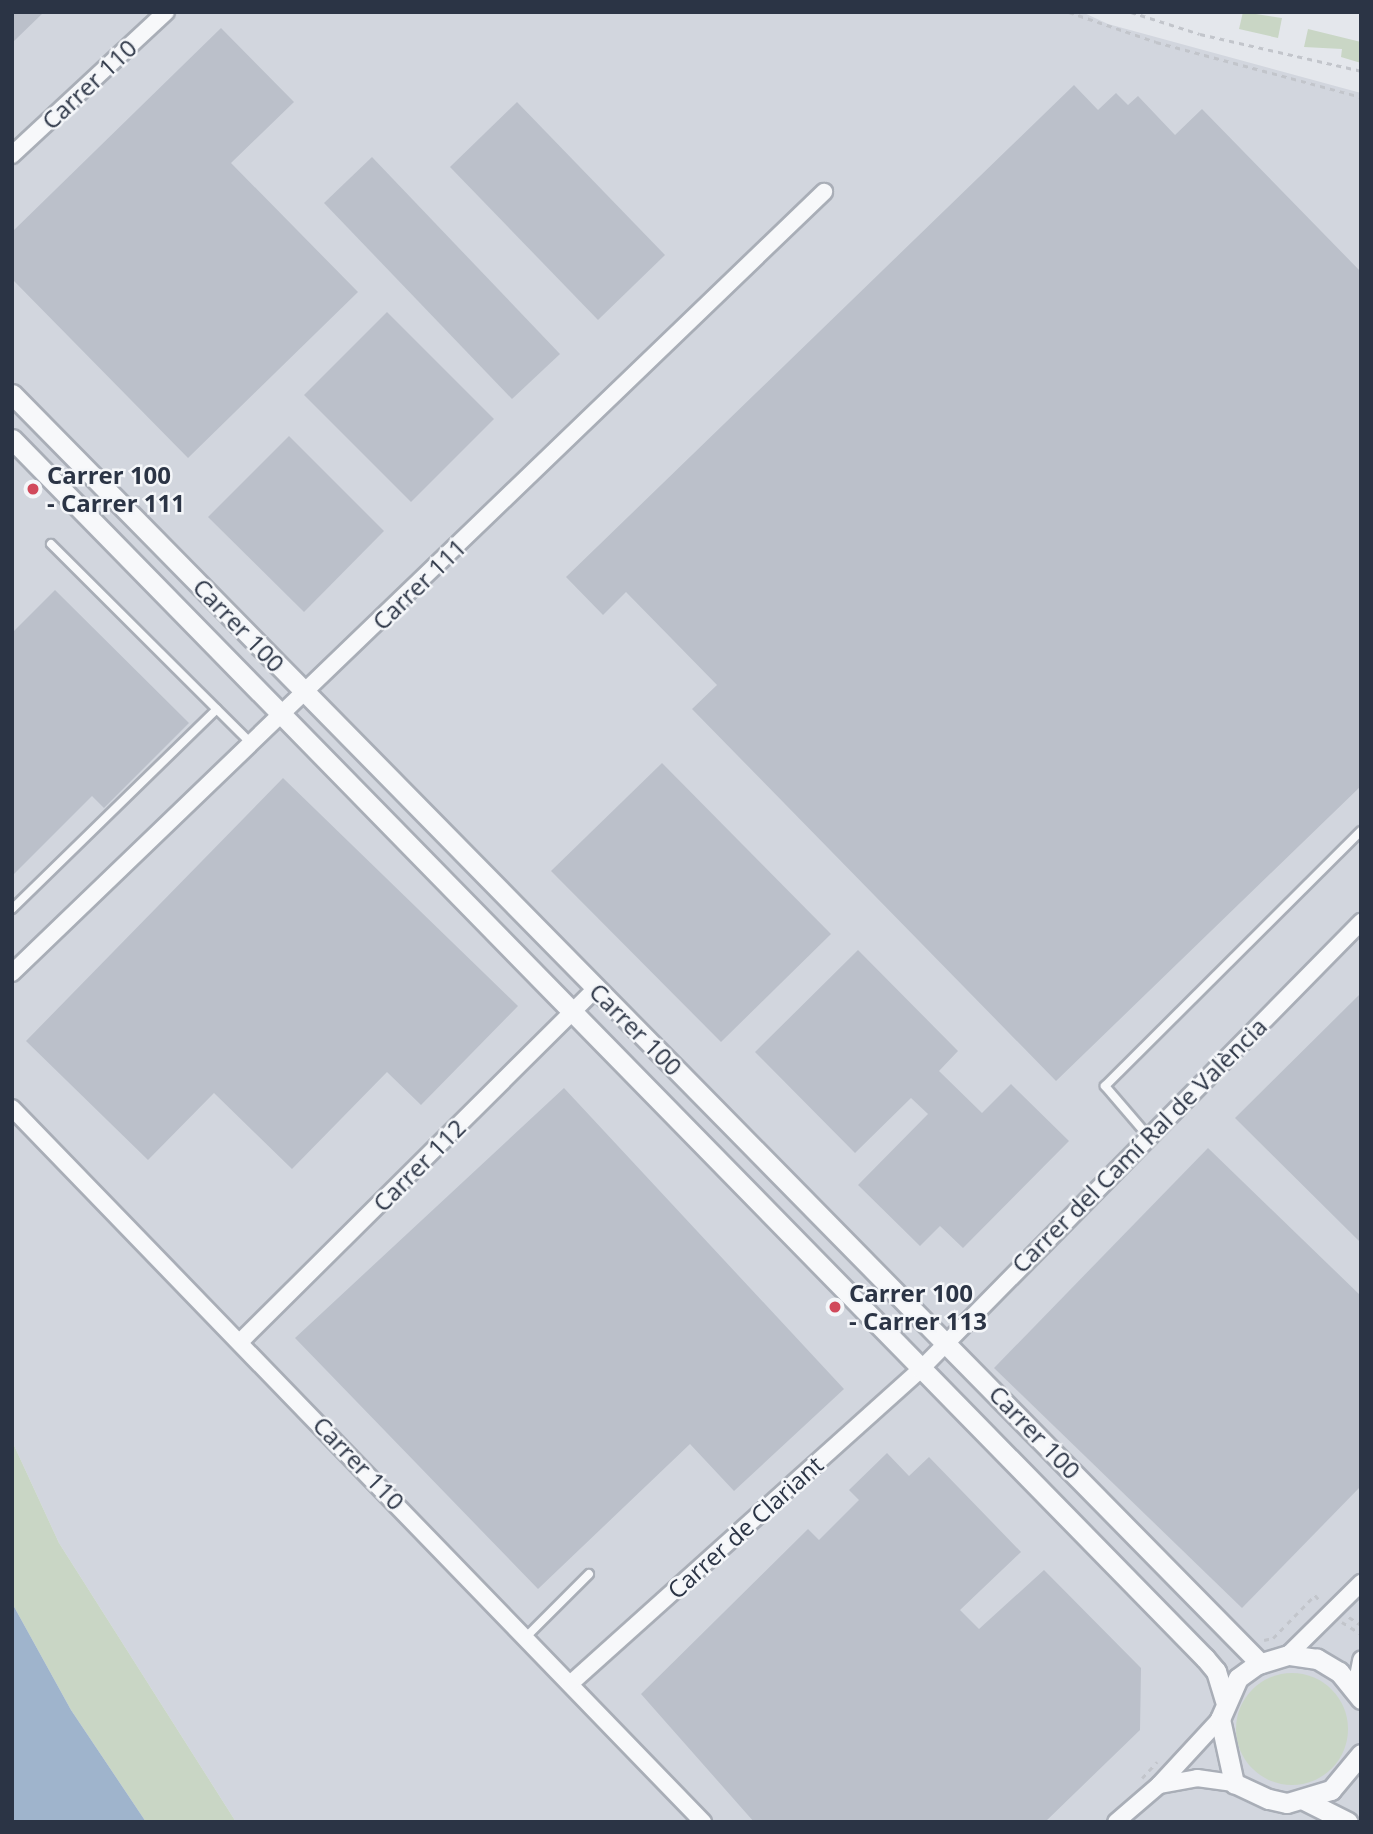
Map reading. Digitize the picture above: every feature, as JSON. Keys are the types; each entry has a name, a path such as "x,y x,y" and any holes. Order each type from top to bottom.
{"street":[{"name":"Carrer 110","path":"12,155 166,12"},
{"name":"Carrer 111","path":"12,973 283,718 824,192"},
{"name":"Carrer 100","path":"12,394 596,989 946,1338 1260,1663"},
{"name":"Carrer 100","path":"12,439 920,1370 1205,1658 1216,1671 1234,1783"},
{"name":"Carrer del Camí Ral de València","path":"920,1370 946,1338 1361,922"},
{"name":"Carrer 112","path":"242,1340 596,989"},
{"name":"Carrer 110","path":"12,1108 242,1340 703,1822"},
{"name":"Carrer de Clariant","path":"570,1684 920,1370"},
{"path":"1116,1822 1160,1785 1223,1710 1238,1678 1260,1663 1292,1651 1361,1583"},
{"path":"1292,1651 1317,1659 1339,1672 1358,1695"},
{"path":"1358,1695 1361,1660"},
{"path":"1160,1785 1198,1778 1234,1783 1269,1799 1304,1800 1331,1790 1361,1754"},
{"path":"1304,1800 1348,1822"}],"lane":[{"path":"51,544 253,746"},
{"path":"12,909 217,709"},
{"path":"1148,1136 1105,1086 1361,831"},
{"path":"526,1637 589,1574"}],"path":[{"path":"1069,12 1156,42 1361,97"},
{"path":"1131,12 1200,34 1361,71"},
{"path":"1268,1641 1315,1595 1325,1605"},
{"path":"1345,1614 1361,1625"},
{"path":"1337,1619 1361,1634"}],"shaded area":[{"path":"12,12 1082,12 1108,24 1361,93 1361,1822 236,1822 59,1543 12,1441"}],"green space":[{"path":"1243,12 1282,18 1278,38 1239,29"},
{"path":"1308,29 1361,42 1361,63 1341,57 1342,49 1304,47"},
{"path":"12,1441 59,1543 236,1822 146,1822 71,1710 12,1603"},
{"path":"1292,1673 1313,1677 1332,1689 1344,1708 1348,1729 1344,1750 1332,1769 1313,1781 1292,1785 1271,1781 1252,1769 1240,1750 1236,1729 1240,1708 1252,1689 1271,1677"}],"water":[{"path":"12,1603 71,1710 146,1822 12,1822"}],"building":[{"path":"12,12 44,12 12,43"},
{"path":"221,28 294,102 231,163 358,292 188,458 12,279 12,232"},
{"path":"1074,85 1098,110 1116,93 1128,105 1138,96 1175,135 1202,109 1361,272 1361,786 1056,1081 692,709 717,685 626,592 603,615 566,577"},
{"path":"517,102 665,255 598,320 450,167"},
{"path":"372,157 560,354 512,399 324,203"},
{"path":"387,312 494,419 411,502 304,395"},
{"path":"289,436 384,531 304,612 208,517"},
{"path":"55,590 189,723 104,808 92,796 12,876 12,633"},
{"path":"662,763 831,934 721,1042 551,871"},
{"path":"283,778 518,1006 421,1105 387,1072 292,1169 214,1093 148,1160 26,1041"},
{"path":"858,950 958,1051 939,1071 982,1113 1011,1084 1069,1141 963,1248 940,1226 920,1246 858,1185 928,1114 911,1098 855,1153 755,1052"},
{"path":"1361,993 1361,1243 1235,1118"},
{"path":"564,1088 844,1389 734,1491 690,1444 538,1589 295,1338"},
{"path":"1208,1148 1361,1296 1361,1486 1242,1608 994,1368"},
{"path":"887,1453 909,1476 929,1457 1021,1552 960,1610 979,1629 1044,1570 1141,1668 1140,1730 1045,1822 754,1822 641,1694 808,1529 819,1540 859,1500 849,1490"}],"place":[{"name":"Carrer 100 - Carrer 111","path":"33,489"},
{"name":"Carrer 100 - Carrer 113","path":"835,1307"}]}
